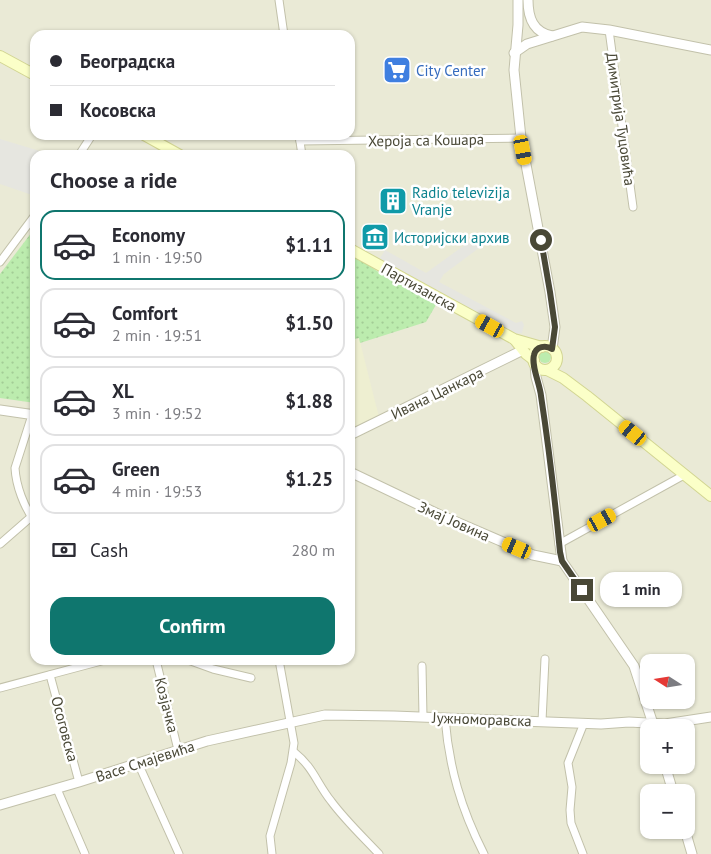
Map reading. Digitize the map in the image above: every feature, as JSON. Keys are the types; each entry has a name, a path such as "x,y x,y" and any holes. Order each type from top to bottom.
{"main road":[{"path":"0,56 30,72"},
{"path":"153,140 171,150"},
{"name":"Партизанска","path":"355,252 514,339 542,347"},
{"name":"Партизанска","path":"514,339 534,362"},
{"path":"563,378 552,349 542,347 534,354 534,362 541,369 563,378 711,496"},
{"path":"547,370 554,366 556,360"}],"street":[{"path":"278,0 283,30"},
{"path":"518,0 514,70 521,138 555,327 552,349"},
{"path":"528,0 530,18 533,25 541,32 553,36"},
{"path":"514,53 527,44 582,27 609,30 711,50"},
{"name":"Димитрија Туцовића","path":"609,30 633,207"},
{"name":"Хероја са Кошара","path":"355,138 521,138"},
{"path":"0,262 30,222"},
{"name":"Ивана Цанкара","path":"355,433 524,350"},
{"path":"534,362 536,377 540,386 562,561 634,666 651,719"},
{"path":"540,386 547,370"},
{"path":"0,410 30,414"},
{"path":"30,426 15,468 19,487 30,513"},
{"name":"Змај Јовина","path":"355,474 438,514 524,551 544,558 562,561"},
{"path":"559,544 684,475"},
{"path":"0,544 30,522"},
{"name":"Јужноморавска","path":"542,721 546,659"},
{"path":"0,688 50,675 76,665"},
{"name":"Козјачка","path":"157,665 178,750"},
{"path":"202,665 251,678"},
{"path":"272,854 270,842 272,829 294,752 294,735 280,665"},
{"name":"Јужноморавска","path":"422,666 423,717"},
{"name":"Осоговска","path":"50,675 79,782"},
{"name":"Јужноморавска","path":"291,723 335,714 640,724"},
{"name":"Јужноморавска","path":"695,719 711,717"},
{"path":"445,718 455,784 484,854"},
{"name":"Васе Смајевића","path":"0,805 57,789 206,741 291,723"},
{"path":"583,854 571,823 572,787 568,763 584,723"},
{"path":"294,752 313,770 324,792 344,817 379,854"},
{"path":"138,763 179,854"},
{"path":"57,789 85,854"},
{"path":"688,839 692,854"}],"shaded area":[{"path":"0,0 711,0 711,854 0,854"},
{"path":"0,139 36,150 30,150 30,194 0,184"},
{"path":"473,239 479,248 444,274 439,282 516,323 522,321 524,325 522,333 514,333 379,260 385,250 426,273"},
{"path":"359,338 379,417 355,427 355,339"}],"green space":[{"path":"30,235 30,402 0,398 0,274"},
{"path":"355,256 383,275 440,298 426,322 360,343 359,338 355,339"},
{"path":"543,351 547,351 551,357 547,363 543,363 539,359 539,355"}],"place":[{"name":"City Center","path":"397,70"},
{"name":"Radio televizija Vranje","path":"393,201"},
{"name":"Историјски архив","path":"375,237"}],"route":[{"path":"541,240 555,327 552,349 545,346 539,348 534,354 535,370 540,386 560,552 567,570 582,590"}]}
